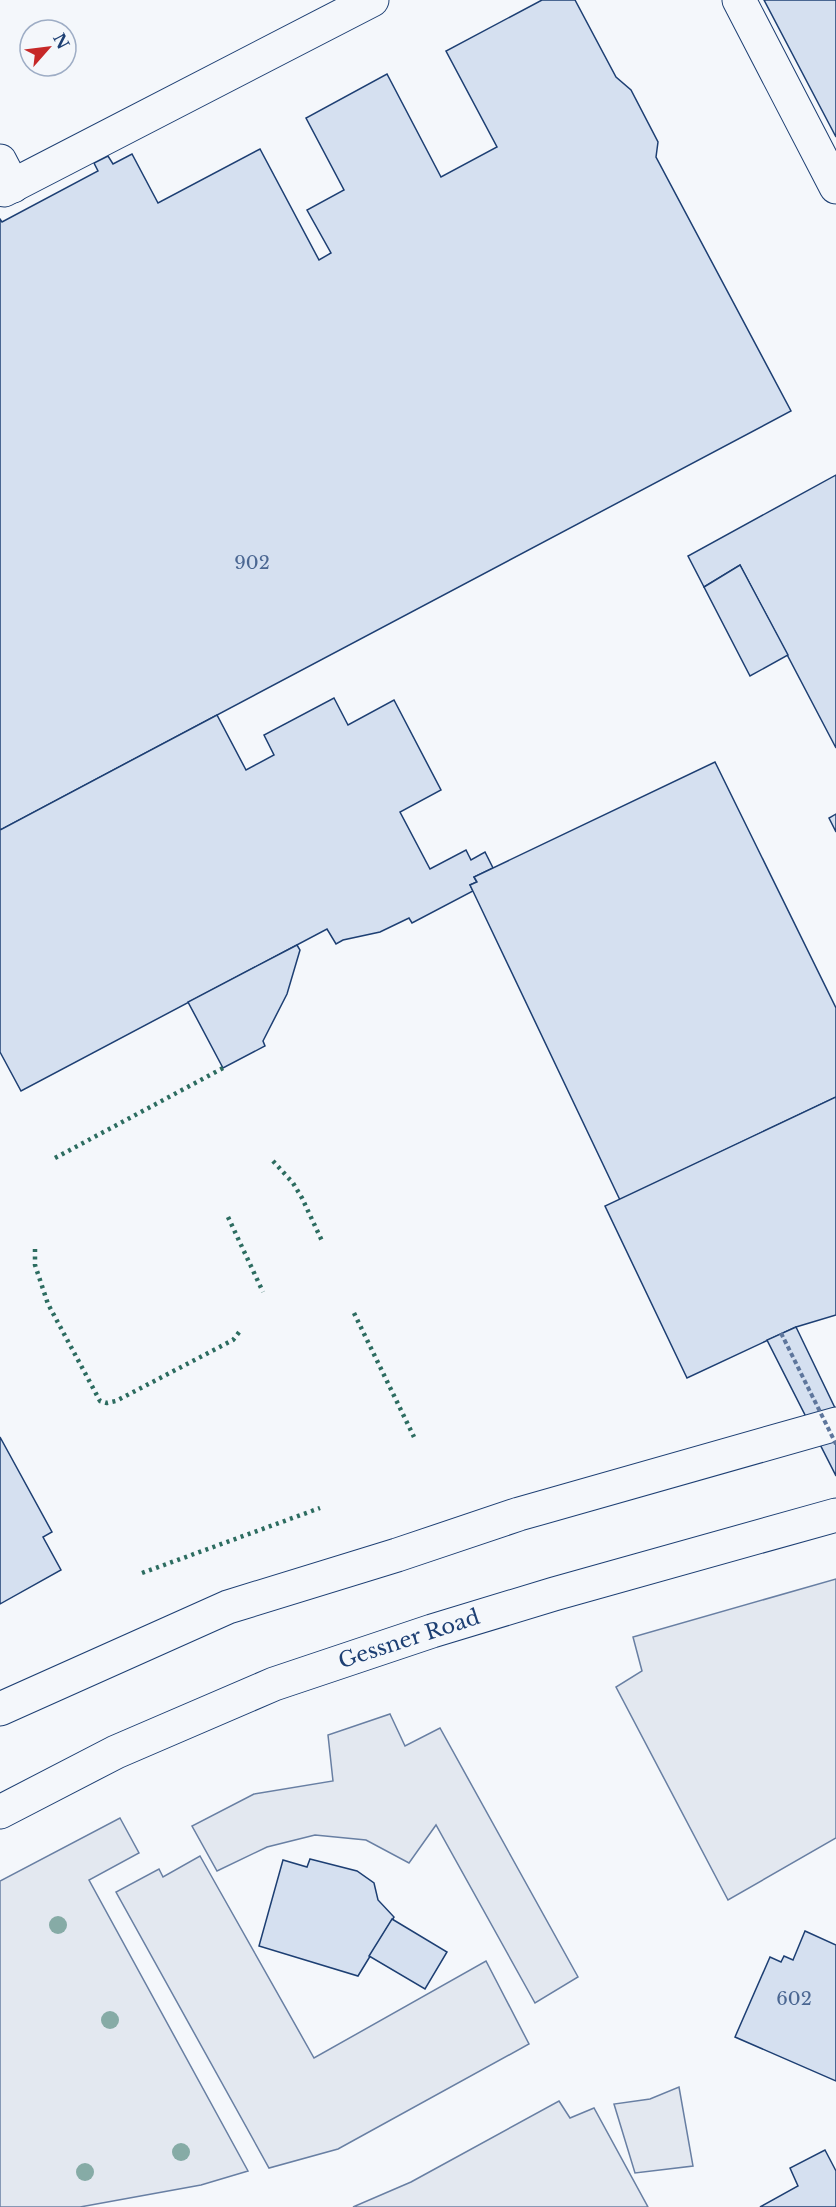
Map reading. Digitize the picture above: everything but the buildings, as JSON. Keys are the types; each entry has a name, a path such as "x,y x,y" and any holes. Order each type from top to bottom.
{"main road":[{"path":"6,179 372,0"},
{"path":"739,0 836,187"},
{"path":"0,1709 228,1607 397,1555 519,1514 836,1424"},
{"name":"Gessner Road","path":"0,1812 116,1752 274,1684 432,1631 554,1594 836,1515"}],"path":[{"path":"781,1333 836,1444"}],"shaded area":[{"path":"836,1579 836,1838 728,1900 616,1687 642,1671 633,1637"},
{"path":"390,1714 405,1746 440,1728 578,1977 535,2003 436,1825 409,1863 366,1840 315,1835 267,1847 217,1871 192,1826 254,1794 333,1781 328,1735"},
{"path":"120,1818 139,1853 89,1880 248,2171 201,2185 80,2207 0,2207 0,1881"},
{"path":"200,1856 314,2058 486,1961 529,2044 338,2149 269,2168 116,1892 159,1869 163,1877"},
{"path":"679,2087 693,2166 635,2173 614,2104 650,2099"},
{"path":"559,2101 570,2118 594,2108 648,2207 353,2207 411,2182"}],"hedge":[{"path":"55,1158 225,1067"},
{"path":"273,1161 293,1183 322,1241"},
{"path":"228,1217 263,1292"},
{"path":"35,1249 35,1265 48,1304 100,1401 107,1403 116,1401 233,1340 240,1331"},
{"path":"354,1313 414,1437"},
{"path":"142,1573 320,1508"}]}
